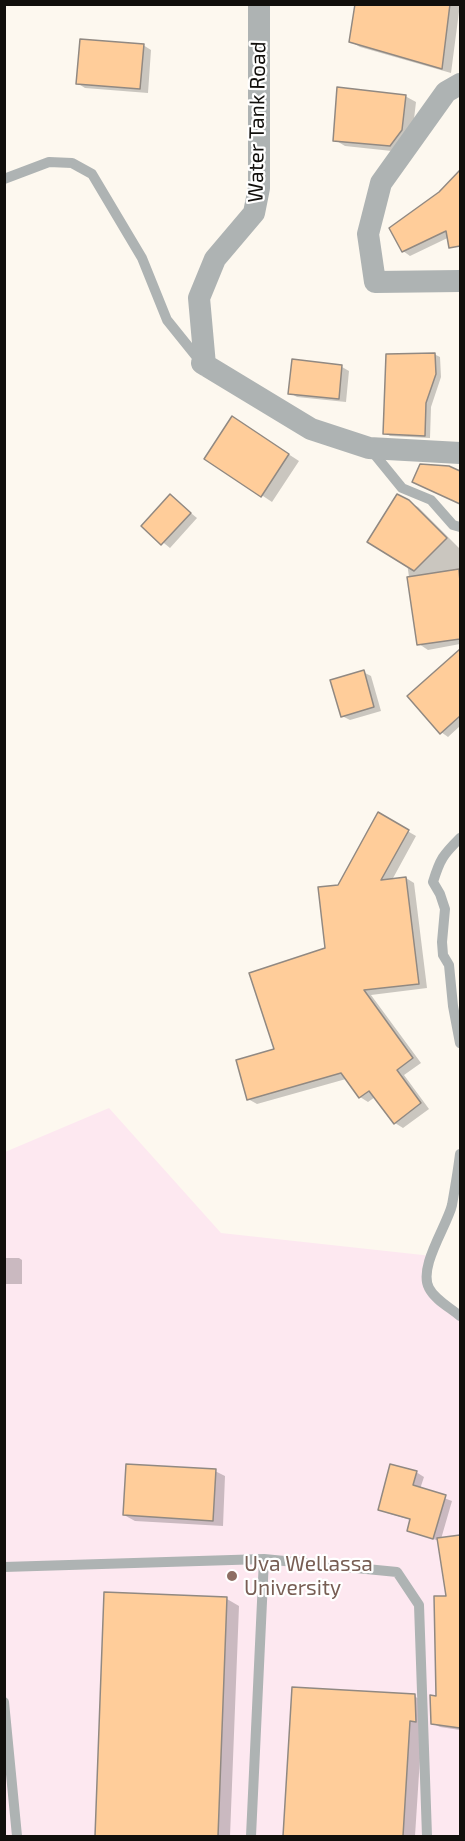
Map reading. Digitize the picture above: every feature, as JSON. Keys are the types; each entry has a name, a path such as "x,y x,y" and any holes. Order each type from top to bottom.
{"street":[{"name":"Water Tank Road","path":"203,364 199,298 215,259 254,213 259,188 259,4"},
{"path":"460,84 446,92 381,183 368,234 375,282 460,281"},
{"path":"203,364 311,429 369,448 460,453"}],"lane":[{"path":"4,179 49,162 72,163 92,174 142,258 167,320 203,364"},
{"path":"369,448 402,488 431,500 453,525 460,527"},
{"path":"460,838 445,852 433,882 440,894 444,909 443,955 449,965 453,1006 460,1042"},
{"path":"460,1154 451,1207 432,1256 427,1276 429,1288 460,1316"},
{"path":"4,1567 264,1559 397,1572 419,1605 427,1836"},
{"path":"250,1836 264,1559"},
{"path":"4,1702 17,1836"}],"shaded area":[{"name":"Uva Wellassa University","path":"109,1108 221,1233 432,1256 429,1288 460,1316 460,1836 5,1836 5,1152"}],"building":[{"path":"355,4 450,4 442,69 349,42"},
{"path":"80,39 144,44 140,89 76,84"},
{"path":"337,87 406,95 402,130 390,146 333,141"},
{"path":"460,170 460,246 449,248 446,231 402,252 389,228 439,192"},
{"path":"435,353 436,374 426,403 425,436 383,434 386,354"},
{"path":"292,359 342,365 339,399 288,394"},
{"path":"232,416 289,454 261,497 204,459"},
{"path":"420,464 449,466 460,471 460,504 412,482"},
{"path":"170,494 191,513 161,545 141,526"},
{"path":"397,494 409,500 447,538 414,571 367,542"},
{"path":"459,569 460,639 417,645 407,577"},
{"path":"460,649 460,716 440,734 407,696"},
{"path":"364,670 374,707 341,717 330,680"},
{"path":"378,812 409,830 381,880 406,877 419,984 364,990 413,1058 397,1070 421,1103 394,1124 369,1091 359,1098 341,1073 247,1100 236,1060 274,1049 249,973 325,948 318,887 338,885"},
{"path":"126,1464 216,1469 213,1521 123,1515"},
{"path":"390,1464 417,1471 413,1485 446,1495 433,1539 407,1531 410,1519 378,1510"},
{"path":"460,1535 460,1728 431,1724 430,1695 436,1696 434,1596 446,1596 437,1538"},
{"path":"104,1592 227,1597 218,1836 95,1836"},
{"path":"292,1687 415,1694 416,1722 410,1721 403,1836 283,1836"}],"place":[{"name":"Uva Wellassa University","path":"232,1576"}]}
